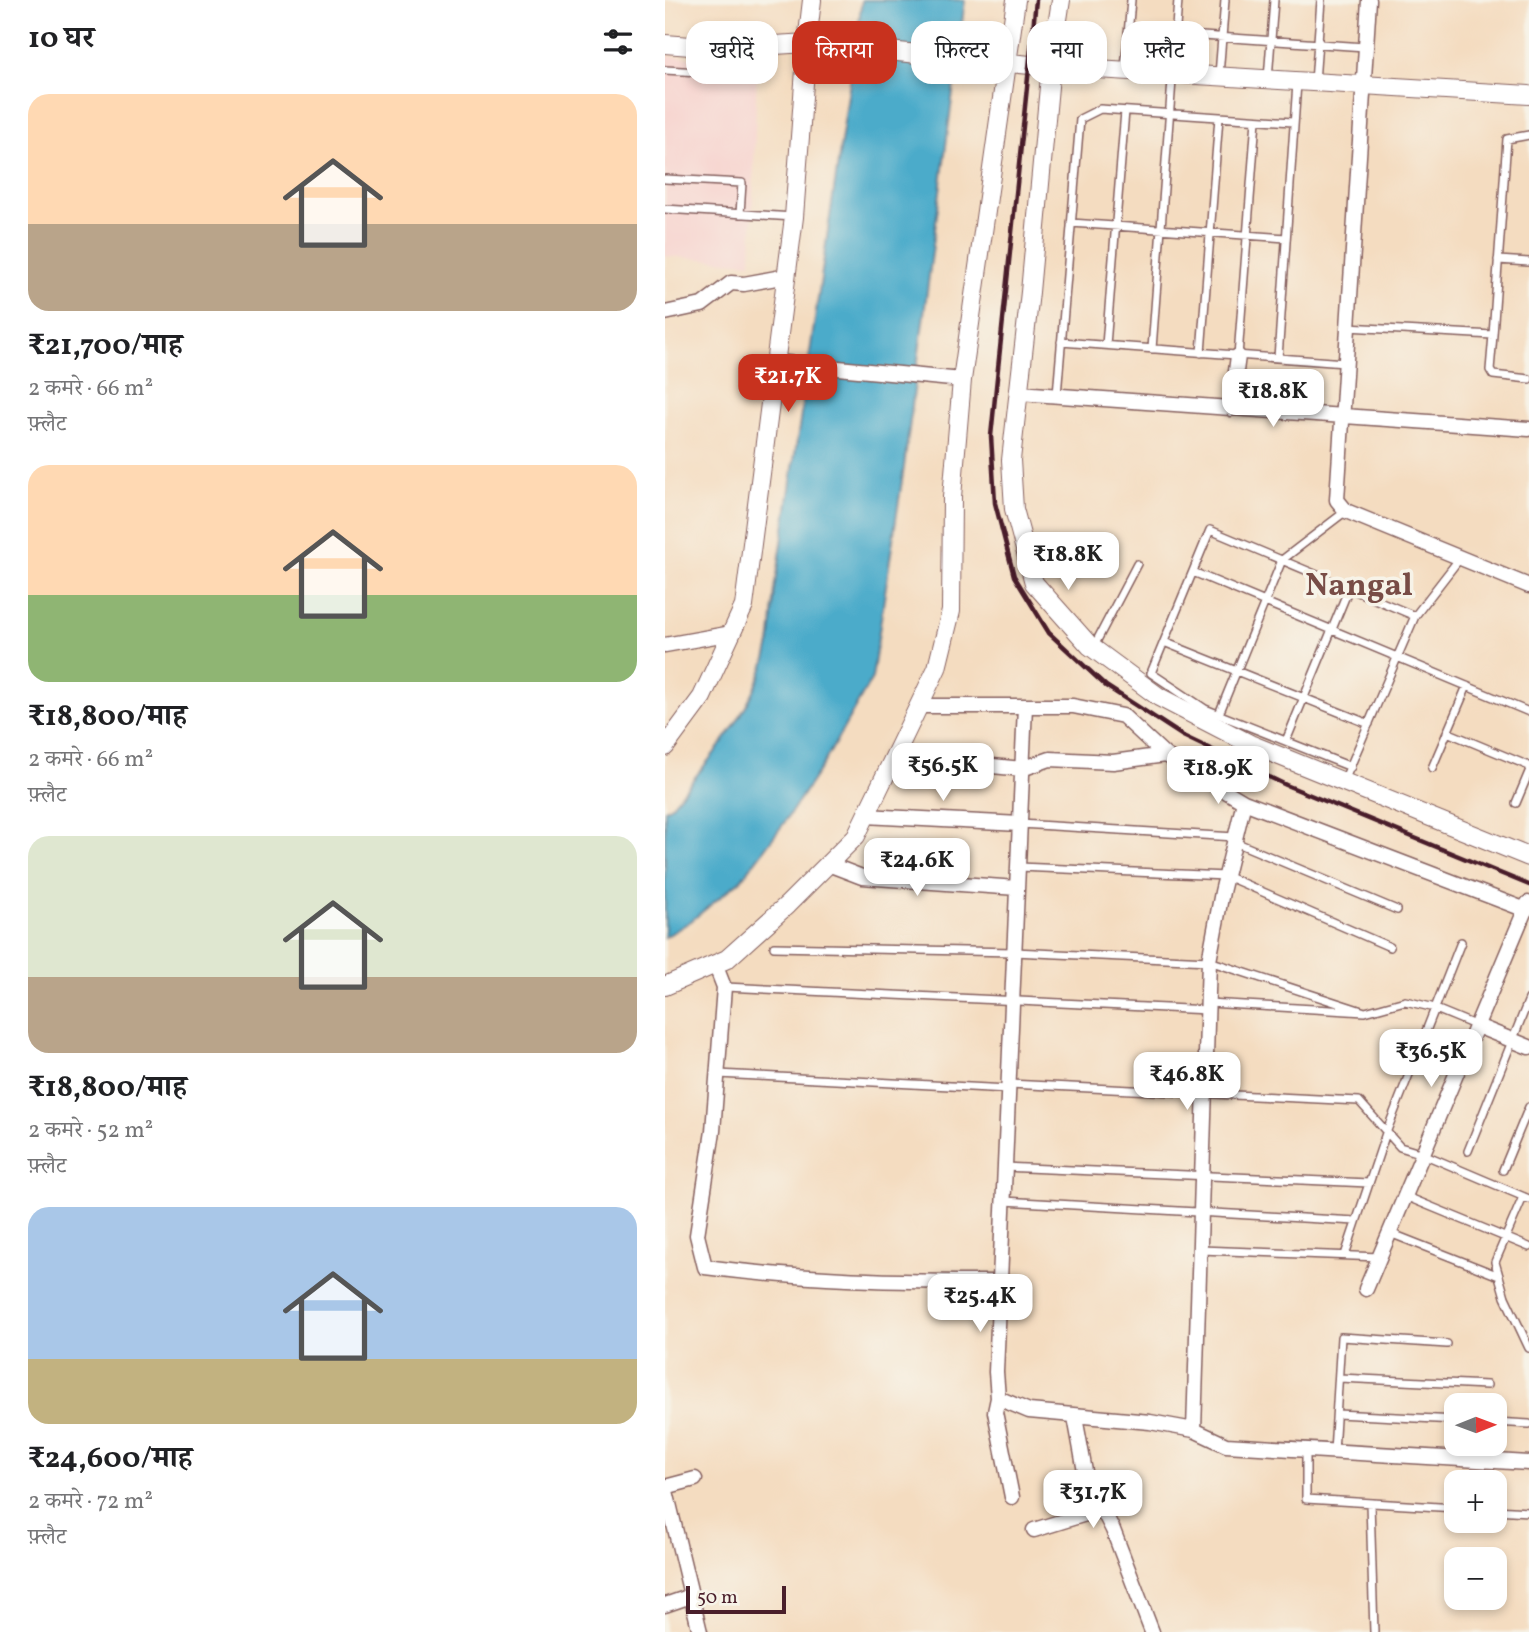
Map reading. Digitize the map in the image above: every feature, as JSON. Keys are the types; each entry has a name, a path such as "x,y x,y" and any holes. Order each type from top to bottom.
{"street":[{"path":"810,21 812,0"},
{"path":"1013,24 1016,0"},
{"path":"1058,21 1061,0"},
{"path":"1369,0 1337,500 1346,511 1529,586"},
{"path":"665,34 686,35"},
{"path":"665,44 686,46"},
{"path":"1209,75 1529,95"},
{"path":"665,747 702,697 744,606 795,217 804,84"},
{"path":"665,986 727,959 856,836 937,668 951,611 952,497 962,380 1005,84"},
{"path":"1049,84 1011,460 1014,509 1034,583 1093,649 1159,696 1250,744 1347,774 1529,857"},
{"path":"665,313 702,304 731,283 744,284 787,276"},
{"path":"1231,408 1238,356"},
{"path":"776,362 962,380"},
{"path":"1019,393 1529,429"},
{"path":"665,645 732,633"},
{"path":"918,706 1073,706 1123,716 1165,755 1244,802 1528,907 1366,1289"},
{"path":"1012,1497 995,1412 998,1398 996,1372 1025,706"},
{"path":"894,756 1022,769 1050,759 1113,762 1165,755"},
{"path":"1194,1430 1209,961 1244,802"},
{"path":"865,816 1020,824"},
{"path":"828,863 862,877 1017,888"},
{"path":"715,964 724,987 713,1131 697,1235 705,1267 873,1282 1000,1282"},
{"path":"1477,1026 1529,1047"},
{"path":"998,1398 1028,1411 1150,1422 1194,1430 1226,1445 1529,1463"},
{"path":"1075,1417 1086,1477 1113,1530 1152,1632"},
{"path":"695,1479 665,1487 669,1527 700,1632"},
{"path":"1034,1530 1102,1509"},
{"path":"665,1605 691,1596"}],"lane":[{"path":"1129,21 1131,0"},
{"path":"1176,21 1178,0"},
{"path":"1219,76 1225,0"},
{"path":"1268,79 1274,0"},
{"path":"1278,358 1293,122 1318,44 1321,0"},
{"path":"1209,37 1365,47"},
{"path":"665,70 686,71"},
{"path":"1152,349 1171,84"},
{"path":"1057,396 1080,119 1100,109 1293,122"},
{"path":"1106,345 1125,111"},
{"path":"1201,353 1219,117"},
{"path":"1238,356 1256,120"},
{"path":"1529,135 1507,139 1490,370 1493,375 1529,379"},
{"path":"665,179 742,183 740,214"},
{"path":"665,209 795,217"},
{"path":"1072,223 1286,238"},
{"path":"1498,260 1529,262"},
{"path":"1347,327 1493,335"},
{"path":"1061,342 1345,363"},
{"path":"1219,715 1282,560 1346,511"},
{"path":"1415,616 1210,530 1151,673 1205,709 1286,741 1347,774 1415,616 1460,558"},
{"path":"1093,649 1137,564"},
{"path":"1193,572 1529,712"},
{"path":"1286,741 1349,588"},
{"path":"1164,642 1369,724"},
{"path":"1432,768 1467,686"},
{"path":"1447,732 1529,766"},
{"path":"1516,803 1529,772"},
{"path":"1020,824 1235,839 1397,910"},
{"path":"1018,867 1226,876 1390,947"},
{"path":"1345,1255 1386,1133 1461,942"},
{"path":"774,947 1014,952 1209,961 1365,1012"},
{"path":"724,987 1012,1001 1365,1012 1405,1002 1434,1008 1477,1026"},
{"path":"1468,1150 1529,999"},
{"path":"718,1074 1359,1101 1400,1147 1423,1154 1526,1198 1495,1262 1505,1297 1529,1348"},
{"path":"1503,1170 1529,1107"},
{"path":"1005,1167 1369,1183"},
{"path":"1405,1196 1529,1247"},
{"path":"1003,1201 1356,1221"},
{"path":"1390,1233 1499,1276"},
{"path":"1200,1250 1380,1257"},
{"path":"1334,1452 1342,1337 1447,1344"},
{"path":"1339,1378 1487,1385"},
{"path":"1337,1413 1444,1419"},
{"path":"1507,1423 1529,1424"},
{"path":"1306,1450 1306,1499 1444,1507"},
{"path":"1370,1503 1374,1632"},
{"path":"1507,1511 1529,1512"}],"shaded area":[{"path":"665,56 686,58 686,84 756,84 751,263 665,256"}],"water":[{"path":"862,0 965,0 962,21 911,21 911,84 954,84 904,467 872,678 825,761 784,823 741,880 691,921 665,937 665,810 731,731 754,690 770,644 775,590 850,84 897,84 897,21 859,21"}],"railway":[{"path":"1036,0 991,436 995,503 1014,576 1049,633 1106,686 1183,736 1286,785 1529,885"}],"district":[{"name":"Nangal","path":"1359,584"}]}
